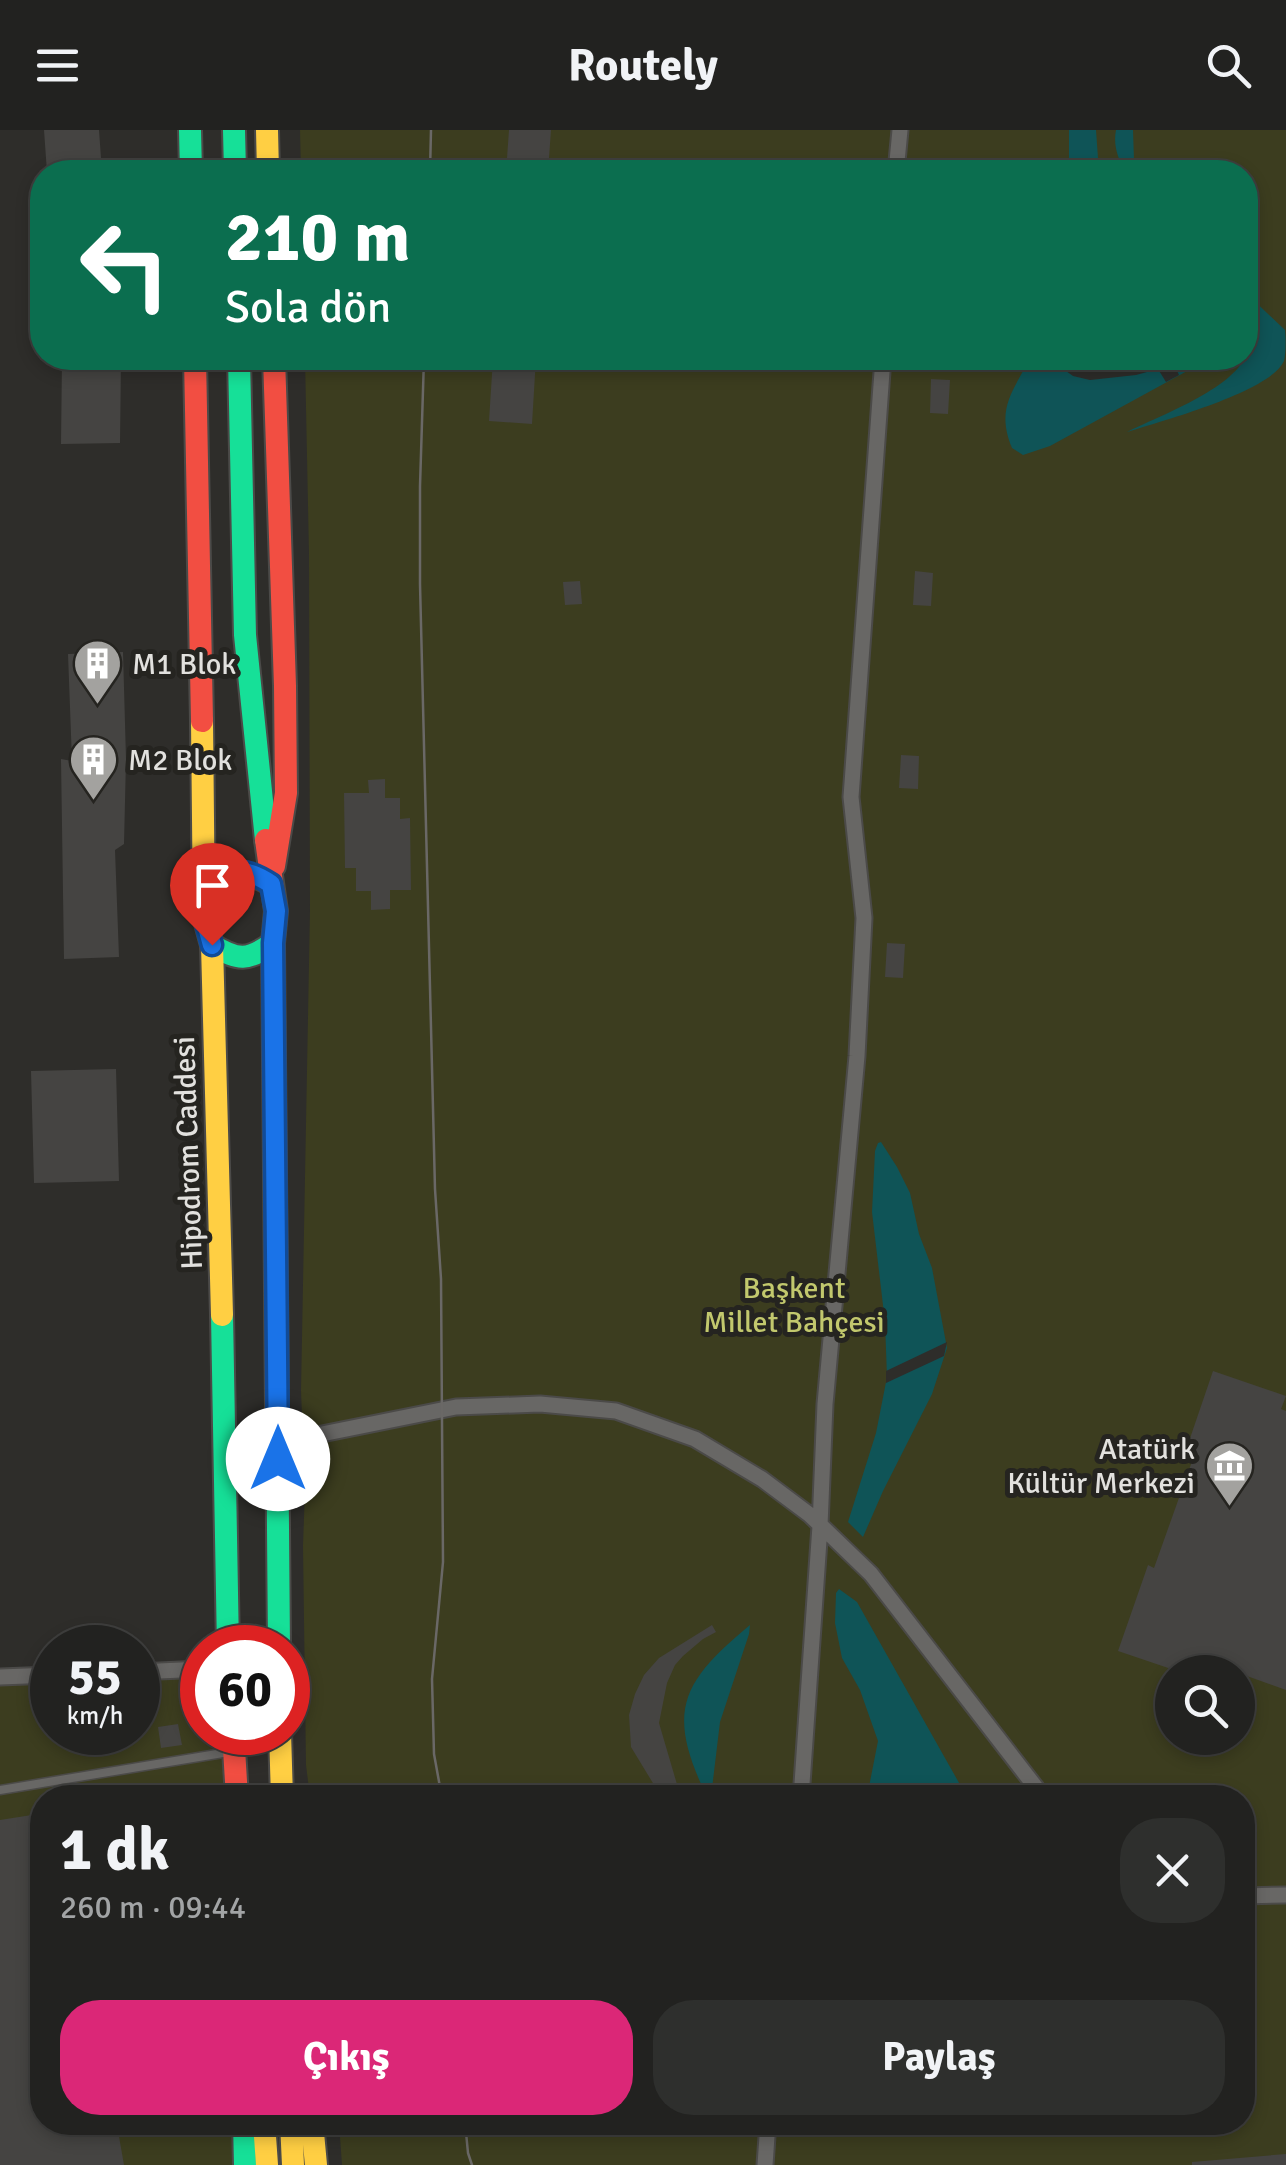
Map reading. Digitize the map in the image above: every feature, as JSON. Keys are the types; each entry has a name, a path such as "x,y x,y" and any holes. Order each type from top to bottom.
{"main road":[{"path":"190,130 191,160"},
{"path":"234,130 235,160"},
{"path":"267,130 268,160"},
{"name":"Hipodrom Caddesi","path":"195,370 204,916 212,945 228,1625"},
{"path":"239,370 245,635 276,911 273,943 280,1625"},
{"path":"271,884 286,793 274,370"},
{"path":"206,880 228,871 252,871 271,884"},
{"path":"212,945 233,958 256,956 273,943"},
{"path":"234,1755 236,1785"},
{"path":"281,1755 282,1785"},
{"path":"244,2135 245,2165"},
{"path":"265,2135 267,2165"},
{"path":"292,2135 293,2165"},
{"path":"313,2135 316,2165"}],"street":[{"path":"897,160 900,130"},
{"path":"801,1785 825,1404 857,1056 864,918 851,797 882,370"},
{"path":"302,1438 467,1406 540,1404 616,1411 695,1439 762,1479 810,1515 871,1574 1034,1785"},
{"path":"0,1677 30,1676"},
{"path":"1255,1896 1286,1895"},
{"path":"765,2165 767,2135"}],"lane":[{"path":"0,1790 180,1753"}],"green space":[{"name":"Başkent Millet Bahçesi","path":"300,130 1286,130 1286,2165 342,2165 340,2135 1255,2135 1255,1785 308,1785 310,1625 304,1625 301,1391 310,910 305,370 1258,370 1258,160 301,160"},
{"path":"180,1670 180,1755 234,1755 236,1785 30,1785 30,2135 244,2135 245,2165 0,2165 0,1677 30,1676 30,1755 160,1755 160,1671"}],"water":[{"path":"1069,130 1096,130 1099,160 1069,160"},
{"path":"1116,130 1133,130 1134,160 1120,160"},
{"path":"1258,304 1285,330 1284,361 1275,373 1213,404 1127,432 1194,400 1235,370 1258,370"},
{"path":"1024,370 1189,370 1050,446 1023,455 1012,448 1007,434 1006,412"},
{"path":"881,1142 910,1193 932,1268 947,1348 932,1394 863,1537 848,1522 876,1433 887,1377 872,1212 875,1151"},
{"path":"839,1589 857,1602 960,1785 869,1785 878,1741 860,1690 842,1658 835,1623"},
{"path":"750,1625 720,1722 712,1785 702,1785 687,1742 687,1701 695,1682"}],"pier":[{"path":"1065,370 1154,370 1090,380"},
{"path":"1159,370 1177,370 1179,375 1166,382"},
{"path":"947,1342 944,1356 886,1383 886,1371"}],"building":[{"path":"44,130 99,130 101,160 46,160"},
{"path":"509,130 551,130 549,160 507,160"},
{"path":"62,370 121,370 120,443 61,444"},
{"path":"492,370 535,370 532,424 489,421"},
{"path":"931,379 950,380 948,414 930,413"},
{"path":"915,571 933,573 931,606 913,605"},
{"path":"580,581 582,604 565,605 563,582"},
{"path":"123,652 124,844 115,850 119,957 64,959 61,759 72,761 68,654"},
{"path":"901,755 919,756 918,789 899,788"},
{"path":"385,779 385,798 400,798 400,819 410,818 411,890 390,890 390,909 371,910 371,891 356,891 356,868 345,868 344,793 369,793 368,780"},
{"path":"887,943 905,944 903,978 885,977"},
{"path":"116,1069 119,1181 34,1183 31,1071"},
{"name":"Atatürk Kültür Merkezi","path":"1213,1371 1286,1396 1281,1409 1286,1411 1286,1690 1255,1679 1255,1655 1155,1655 1155,1664 1118,1651 1148,1565 1154,1568 1195,1453 1186,1450"},
{"path":"712,1625 716,1632 683,1656 667,1683 659,1723 677,1785 654,1785 631,1747 629,1715 635,1694 644,1675 659,1658"},
{"path":"178,1724 180,1745 161,1748 160,1727"},
{"path":"30,1815 30,2135 119,2135 124,2165 0,2165 0,1820"},
{"path":"1286,2154 1286,2165 1192,2165 1192,2162"}],"tram line":[{"path":"430,160 431,130"},
{"path":"424,370 420,584 435,1189 441,1279 443,1562 432,1679 434,1754 440,1785"},
{"path":"466,2135 472,2165"}],"traffic: fast":[{"path":"190,130 191,160"},
{"path":"234,130 235,160"},
{"path":"239,370 245,635 266,840"},
{"path":"212,945 243,957 273,943"},
{"path":"276,1289 279,1625"},
{"path":"222,1315 228,1625"},
{"path":"244,2135 245,2165"}],"traffic: slow":[{"path":"267,130 268,160"},
{"path":"202,721 204,916 212,945 222,1315"},
{"path":"281,1755 282,1785"},
{"path":"265,2135 267,2165"},
{"path":"292,2135 293,2165"},
{"path":"313,2135 316,2165"}],"traffic: jam":[{"path":"195,370 202,721"},
{"path":"274,370 286,793 274,866"},
{"path":"266,840 276,911 276,1289"},
{"path":"205,880 239,873 271,884"},
{"path":"234,1755 236,1785"}],"place":[{"name":"M1 Blok","path":"97,706"},
{"name":"M2 Blok","path":"93,802"},
{"name":"Atatürk Kültür Merkezi","path":"1230,1508"}],"route":[{"path":"212,945 204,916 206,880 228,871 252,871 271,884 276,911 273,943 278,1459"}]}
